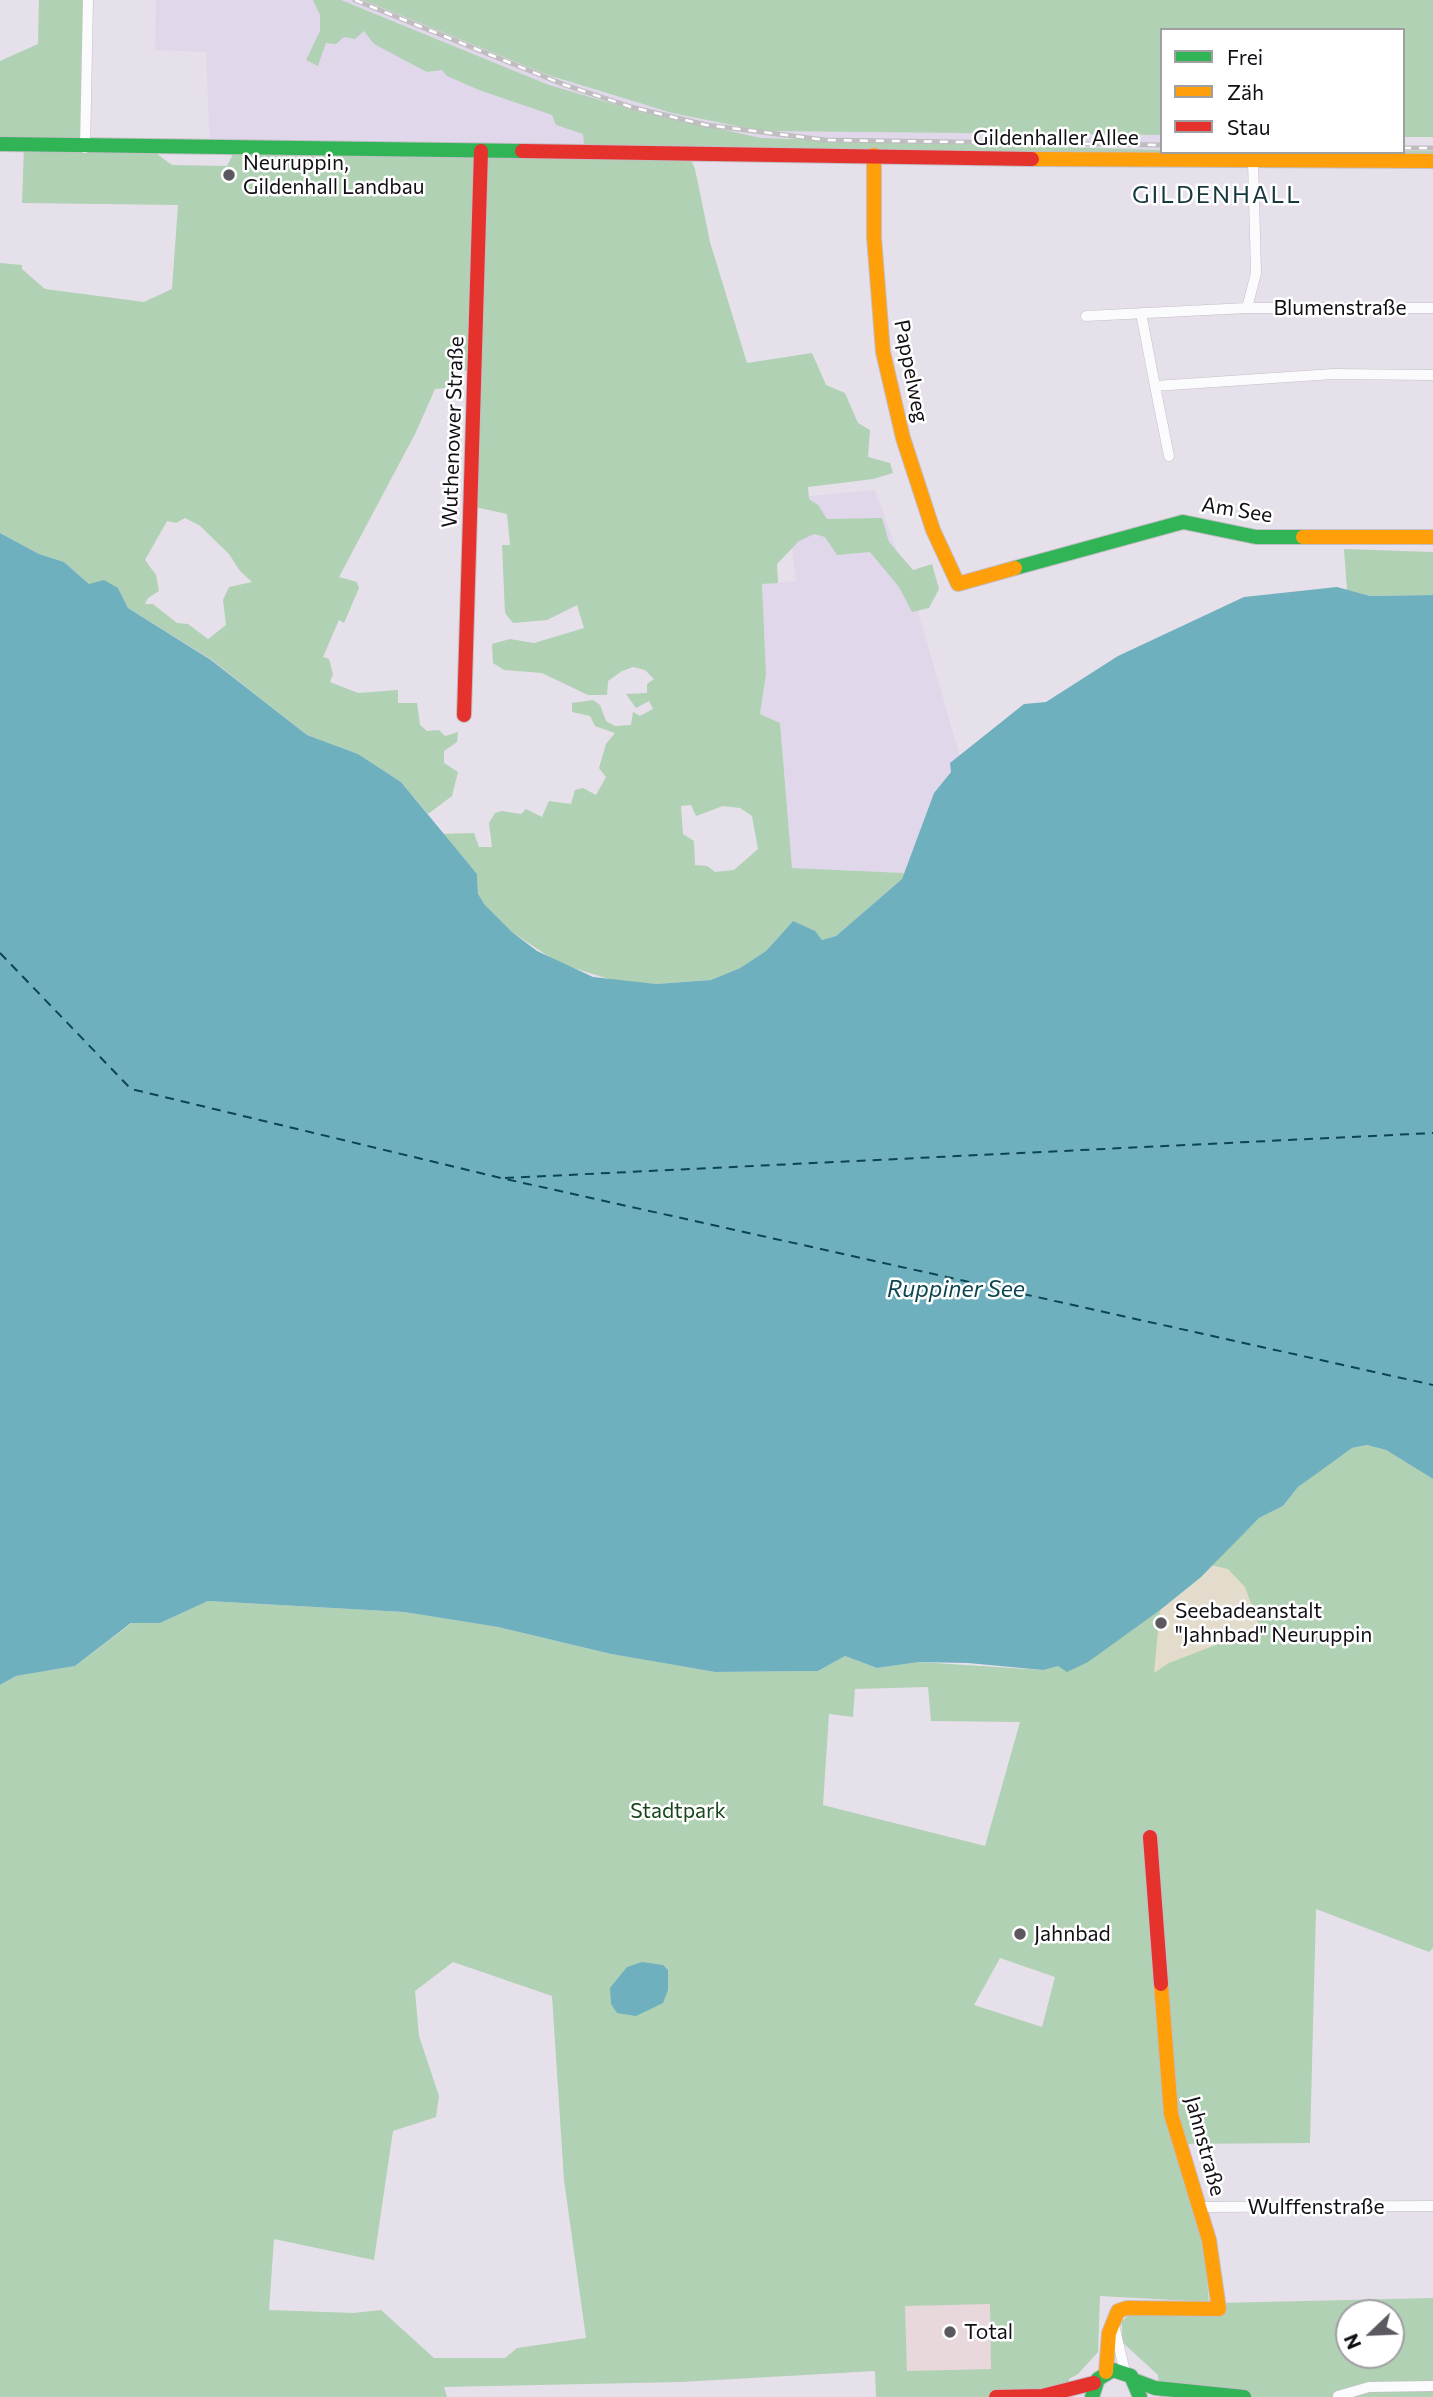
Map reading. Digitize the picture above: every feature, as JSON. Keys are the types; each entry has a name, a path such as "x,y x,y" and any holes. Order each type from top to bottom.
{"street":[{"path":"85,148 88,0"},
{"path":"0,144 85,148 481,151"},
{"name":"Gildenhaller Allee","path":"481,151 874,155 952,159 1433,161"},
{"name":"Wuthenower Straße","path":"464,715 481,151"},
{"name":"Pappelweg","path":"874,155 874,237 883,352 916,478 933,530 958,584"},
{"name":"Blumenstraße","path":"1247,308 1256,273 1253,161"},
{"name":"Blumenstraße","path":"1086,316 1247,308 1433,308"},
{"path":"1141,313 1169,456"},
{"path":"1155,386 1333,374 1433,375"},
{"name":"Am See","path":"958,584 1183,522 1256,537 1433,537"},
{"name":"Jahnstraße","path":"1113,2321 1118,2311 1127,2308 1219,2309 1209,2240 1171,2114 1150,1837"},
{"name":"Wulffenstraße","path":"1199,2207 1433,2207"},
{"path":"996,2397 1044,2396 1093,2390 1106,2372 1109,2333 1113,2321"},
{"path":"1113,2321 1140,2397"},
{"path":"1106,2372 1131,2376 1145,2386 1244,2397"},
{"path":"1338,2396 1369,2387 1433,2385"},
{"path":"1169,2397 1190,2392"}],"shaded area":[{"path":"156,0 313,0 320,15 320,31 307,60 318,66 326,42 363,31 427,72 442,70 552,115 556,125 583,134 584,147 210,151 206,52 155,50"},
{"path":"341,0 364,0 548,75 601,92 672,113 762,131 1160,135 1160,150 761,138 641,112 549,85"},
{"path":"875,490 915,601 960,756 951,763 951,772 934,793 904,873 792,868 780,723 760,715 766,674 762,584 796,581 786,498"},
{"path":"990,2303 992,2369 907,2371 905,2306"}],"green space":[{"path":"39,0 83,0 81,98 85,100 84,146 0,143 0,61 38,44"},
{"path":"313,0 341,0 549,85 641,112 761,138 1160,150 1160,154 1405,154 1405,151 1433,151 1433,162 679,157 692,162 695,169 710,242 747,363 812,353 826,385 845,393 858,423 870,430 868,457 890,463 893,473 873,479 808,487 809,499 818,505 827,519 882,518 889,542 913,570 932,564 939,589 929,608 912,612 899,587 870,552 837,555 825,537 814,534 799,541 777,564 778,583 762,584 766,674 760,714 780,723 792,868 904,873 902,879 836,936 822,940 793,921 766,951 740,968 711,980 656,984 616,981 560,964 512,932 485,905 478,894 477,874 443,834 474,833 479,847 492,847 489,823 495,813 502,811 521,814 526,809 542,817 549,801 571,804 575,790 583,788 596,795 606,777 599,768 606,744 615,733 595,726 590,716 572,712 572,703 593,700 600,705 606,721 615,726 631,725 633,712 640,716 653,709 649,701 636,708 626,694 647,693 647,684 654,679 645,670 633,667 622,671 608,681 607,695 588,695 542,673 504,670 493,663 492,644 510,639 534,643 584,628 577,605 547,620 513,623 505,613 502,545 510,545 507,514 475,507 471,370 455,371 454,387 435,389 416,432 339,577 357,582 359,588 344,623 339,620 323,657 329,659 333,674 330,682 358,693 398,690 398,703 417,703 420,725 427,731 439,730 445,736 458,732 457,742 444,751 444,763 458,772 452,796 428,814 401,782 358,754 307,735 212,660 128,608 118,588 89,584 64,562 39,554 0,533 0,263 22,265 22,269 45,289 144,302 172,289 178,205 22,203 24,145 153,151 172,165 227,166 234,152 584,147 583,134 556,125 552,115 479,90 447,76 442,70 427,72 374,44 364,31 355,39 344,37 336,44 326,43 318,66 306,60 320,31 320,15","holes":["185,518 199,525 229,554 240,571 252,582 229,587 223,600 226,625 208,639 188,624 177,623 153,604 145,604 148,598 159,591 156,575 145,560 167,521 176,523","691,805 696,816 723,806 740,808 752,816 758,849 734,870 715,872 707,866 695,865 694,841 683,834 681,806"]},
{"path":"363,0 1433,0 1433,137 1405,137 1405,28 1160,28 1160,135 762,131 672,113 548,75"},
{"path":"1344,549 1433,552 1433,595 1370,596 1347,590"},
{"name":"Stadtpark","path":"1367,1445 1386,1450 1433,1479 1433,1948 1429,1952 1316,1909 1310,2143 1172,2144 1200,2207 1209,2302 1100,2296 1098,2352 1078,2374 1069,2379 1069,2397 876,2397 875,2371 681,2382 444,2387 447,2397 0,2397 0,1685 16,1676 75,1666 132,1623 160,1623 208,1601 404,1612 498,1627 611,1654 715,1672 818,1671 845,1656 877,1668 919,1662 1043,1670 1230,1545 1259,1518 1283,1506 1298,1487 1323,1467 1352,1448","holes":["928,1687 931,1721 1020,1722 985,1846 823,1805 829,1714 853,1717 855,1689","1000,1958 1055,1977 1042,2027 974,2005","453,1962 552,1996 564,2180 586,2338 517,2348 505,2358 434,2358 381,2310 353,2313 269,2310 274,2239 374,2260 393,2131 436,2117 439,2096 419,2036 415,1991","990,2304 991,2369 907,2371 905,2306"]},
{"path":"1433,2298 1433,2397 1160,2397 1158,2375 1122,2342 1122,2321 1130,2314 1218,2303 1335,2300 1335,2369 1405,2369 1405,2299 1390,2299"}],"sand":[{"path":"1211,1565 1228,1569 1245,1587 1260,1628 1169,1663 1154,1673 1160,1610 1201,1577"}],"water":[{"name":"Ruppiner See","path":"0,533 39,554 64,562 89,584 104,580 118,588 128,608 211,660 307,735 358,754 401,782 477,874 478,894 485,905 512,932 537,951 593,977 656,984 711,980 740,968 766,951 793,921 815,931 822,940 836,936 902,879 934,793 951,772 950,763 1024,704 1046,702 1118,656 1244,597 1337,587 1370,596 1433,595 1433,1479 1386,1450 1367,1445 1352,1448 1298,1487 1283,1506 1259,1518 1201,1577 1160,1610 1088,1662 1067,1672 1058,1666 1043,1670 968,1663 919,1662 877,1668 845,1656 818,1671 715,1672 611,1654 498,1627 404,1612 208,1601 160,1623 131,1623 75,1666 16,1676 0,1685"},
{"path":"642,1962 663,1965 668,1970 668,1990 663,2003 636,2016 617,2013 611,2004 610,1988 627,1967"}],"ferry route":[{"path":"0,953 131,1089 501,1178 1433,1385"},
{"path":"505,1178 1433,1133"}],"railway":[{"path":"355,0 565,85 631,107 706,125 825,140 1160,145"},
{"path":"1405,148 1433,148"}],"traffic: fast":[{"path":"0,144 522,151"},
{"path":"1015,568 1183,522 1256,537 1303,537"},
{"path":"1092,2397 1098,2379 1113,2370 1131,2376 1140,2397"},
{"path":"1136,2381 1155,2388 1244,2397"}],"traffic: slow":[{"path":"874,155 874,237 883,352 903,438 933,530 958,584 1015,568"},
{"path":"1032,159 1433,161"},
{"path":"1303,537 1433,537"},
{"path":"1106,2372 1109,2333 1118,2311 1127,2308 1219,2309 1209,2240 1171,2114 1161,1984"}],"traffic: jam":[{"path":"464,715 481,151"},
{"path":"522,151 1032,159"},
{"path":"1150,1837 1161,1984"},
{"path":"996,2397 1042,2396 1094,2383"}],"place":[{"name":"Neuruppin, Gildenhall Landbau","path":"229,175"},
{"name":"Seebadeanstalt \"Jahnbad\" Neuruppin","path":"1161,1623"},
{"name":"Jahnbad","path":"1020,1934"},
{"name":"Total","path":"950,2332"}],"district":[{"name":"GILDENHALL","path":"1217,195"}]}
